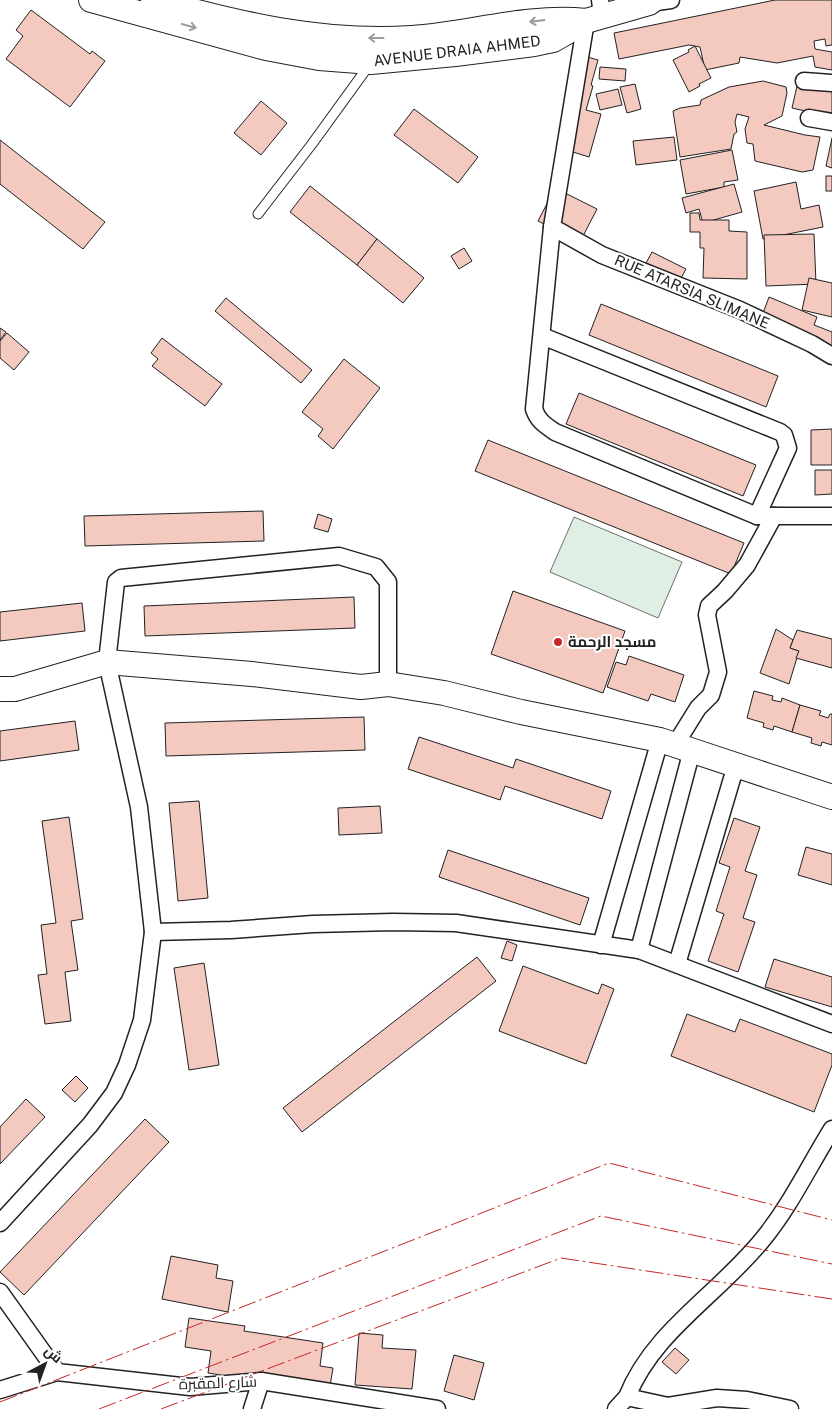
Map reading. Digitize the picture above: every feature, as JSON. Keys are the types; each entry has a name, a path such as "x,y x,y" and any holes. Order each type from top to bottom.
{"street":[{"name":"AVENUE DRAIA AHMED","path":"91,0 156,6 329,38 412,38 540,20 564,19 596,12"},
{"path":"658,1 596,12 552,227 534,409 537,418 555,432 757,516 828,520"},
{"name":"AVENUE DRAIA AHMED","path":"156,6 266,48 319,58 371,62 415,59 534,44 552,40 596,12"},
{"path":"804,81 832,83"},
{"path":"809,118 832,122"},
{"name":"RUE ATARSIA SLIMANE","path":"552,227 602,255 740,310 812,344 832,356"},
{"path":"542,336 784,435 788,448 757,516"},
{"path":"601,945 676,745 698,708 710,695 718,672 707,615 709,606 725,592 746,566 774,516"},
{"path":"0,1223 90,1125 114,1093 142,1020 153,932 139,807 107,662 116,582 121,578 339,556 376,567 388,582 388,684"},
{"path":"0,689 15,689 107,662 252,674 361,688 388,684 444,693 521,712 676,745 832,797"},
{"path":"638,950 676,745"},
{"path":"676,964 736,765"},
{"path":"153,932 231,930 313,924 456,923 638,950 832,1024"},
{"path":"790,1409 717,1398 668,1406 621,1403 647,1358 665,1336 720,1286 763,1239 794,1194 832,1129"},
{"path":"0,1292 57,1372"},
{"name":"شارع المقبرة","path":"0,1390 57,1372 190,1386 261,1381 436,1409"},
{"path":"252,1409 261,1381"}],"lane":[{"path":"258,214 312,144 371,62"}],"green space":[{"path":"574,517 682,562 658,618 550,572"}],"building":[{"path":"775,0 832,0 832,45 826,46 825,39 814,41 815,49 832,52 832,70 815,67 813,56 777,63 740,57 739,63 705,70 700,47 689,45 619,59 614,33"},
{"path":"31,10 90,54 92,51 105,61 70,107 6,59 23,36 16,30"},
{"path":"695,46 711,78 689,92 673,60 689,52 688,50"},
{"path":"584,56 598,60 586,110 601,114 589,157 557,147"},
{"path":"600,67 626,69 625,81 599,79"},
{"path":"799,77 832,84 832,117 792,108"},
{"path":"763,81 786,87 787,93 782,116 764,125 820,137 813,170 802,172 755,161 753,144 747,143 745,129 749,117 737,114 735,122 737,132 734,134 731,149 680,157 673,111 700,105 701,100 729,87"},
{"path":"635,84 641,109 627,113 620,87"},
{"path":"618,89 622,105 600,110 596,94"},
{"path":"261,101 287,123 261,155 234,133"},
{"path":"414,109 478,157 458,183 394,135"},
{"path":"674,137 677,160 636,165 633,141"},
{"path":"832,138 832,168 826,166"},
{"path":"0,140 105,222 83,249 0,184"},
{"path":"732,150 738,180 724,182 724,187 686,194 680,160"},
{"path":"826,176 832,176 832,191 826,191"},
{"path":"796,182 801,209 819,205 823,227 763,239 754,191"},
{"path":"734,184 742,212 703,223 699,209 686,213 682,198"},
{"path":"310,186 377,239 357,265 290,212"},
{"path":"555,188 597,209 580,242 538,221"},
{"path":"690,213 699,213 700,220 729,220 729,231 747,232 747,279 703,278 704,248 700,248 700,232 690,232"},
{"path":"814,234 816,284 766,286 764,235"},
{"path":"377,239 424,278 403,303 357,265"},
{"path":"464,248 472,261 459,269 451,256"},
{"path":"652,252 686,269 680,280 646,263"},
{"path":"809,278 832,283 832,317 802,310"},
{"path":"769,297 817,317 814,325 832,332 832,358 779,337 785,322 763,313"},
{"path":"226,298 312,370 301,383 215,311"},
{"path":"601,304 778,376 766,407 589,335"},
{"path":"0,328 6,332 0,340"},
{"path":"7,333 29,352 14,370 0,358 0,341"},
{"path":"162,338 222,384 205,406 152,366 158,359 151,353"},
{"path":"344,359 380,388 333,449 318,436 323,429 302,412"},
{"path":"579,393 756,465 743,496 566,424"},
{"path":"832,429 832,465 811,465 811,430"},
{"path":"488,440 744,543 731,574 475,471"},
{"path":"815,470 832,470 832,494 815,495"},
{"path":"263,511 264,541 85,546 84,516"},
{"path":"318,514 332,519 328,532 314,528"},
{"name":"مسجد الرحمة","path":"513,591 625,631 603,693 491,654"},
{"path":"354,597 355,628 145,636 144,606"},
{"path":"82,603 85,631 0,641 0,612"},
{"path":"776,629 793,640 790,648 799,651 789,684 760,673"},
{"path":"797,630 832,639 832,668 796,658 799,651 790,648"},
{"path":"629,656 684,675 675,702 651,694 648,701 607,687 616,662 626,665"},
{"path":"754,691 773,696 772,700 781,702 782,698 800,705 792,732 774,726 773,730 763,727 764,723 747,718"},
{"path":"800,705 821,711 819,715 828,718 832,714 832,745 822,742 821,746 811,743 812,738 792,732"},
{"path":"364,717 365,750 166,756 165,723"},
{"path":"75,721 79,750 0,761 0,731"},
{"path":"419,737 513,768 516,759 611,791 602,819 505,786 500,800 408,769"},
{"path":"199,801 208,898 178,901 169,803"},
{"path":"380,806 382,833 339,835 338,808"},
{"path":"69,817 83,919 71,921 78,970 65,972 71,1021 45,1024 38,975 47,974 41,925 56,923 42,821"},
{"path":"734,818 760,827 745,871 757,875 743,918 755,922 738,972 708,961 724,914 716,911 730,867 719,863"},
{"path":"806,847 832,854 832,885 798,875"},
{"path":"448,850 589,898 580,925 439,877"},
{"path":"507,941 517,945 512,961 501,958"},
{"path":"477,957 496,981 302,1132 283,1108"},
{"path":"774,959 832,977 832,1007 765,987"},
{"path":"204,963 219,1065 189,1070 174,968"},
{"path":"523,966 598,994 602,984 614,989 586,1064 499,1031"},
{"path":"687,1014 735,1032 740,1019 832,1054 832,1065 814,1112 671,1056"},
{"path":"76,1076 88,1088 75,1102 62,1090"},
{"path":"26,1099 45,1117 0,1164 0,1127"},
{"path":"145,1119 169,1142 24,1295 0,1272"},
{"path":"171,1256 218,1265 216,1278 233,1281 228,1312 162,1299"},
{"path":"189,1318 245,1326 244,1331 323,1343 320,1366 333,1368 329,1392 208,1373 211,1351 185,1347"},
{"path":"359,1333 383,1335 382,1348 416,1350 412,1389 355,1385"},
{"path":"675,1348 689,1360 676,1374 662,1362"},
{"path":"454,1355 484,1363 474,1400 444,1391"}],"power":[{"path":"0,1402 609,1163 832,1220"},
{"path":"99,1409 601,1216 832,1264"},
{"path":"161,1409 561,1258 832,1299"}],"place":[{"name":"مسجد الرحمة","path":"558,642"}]}
